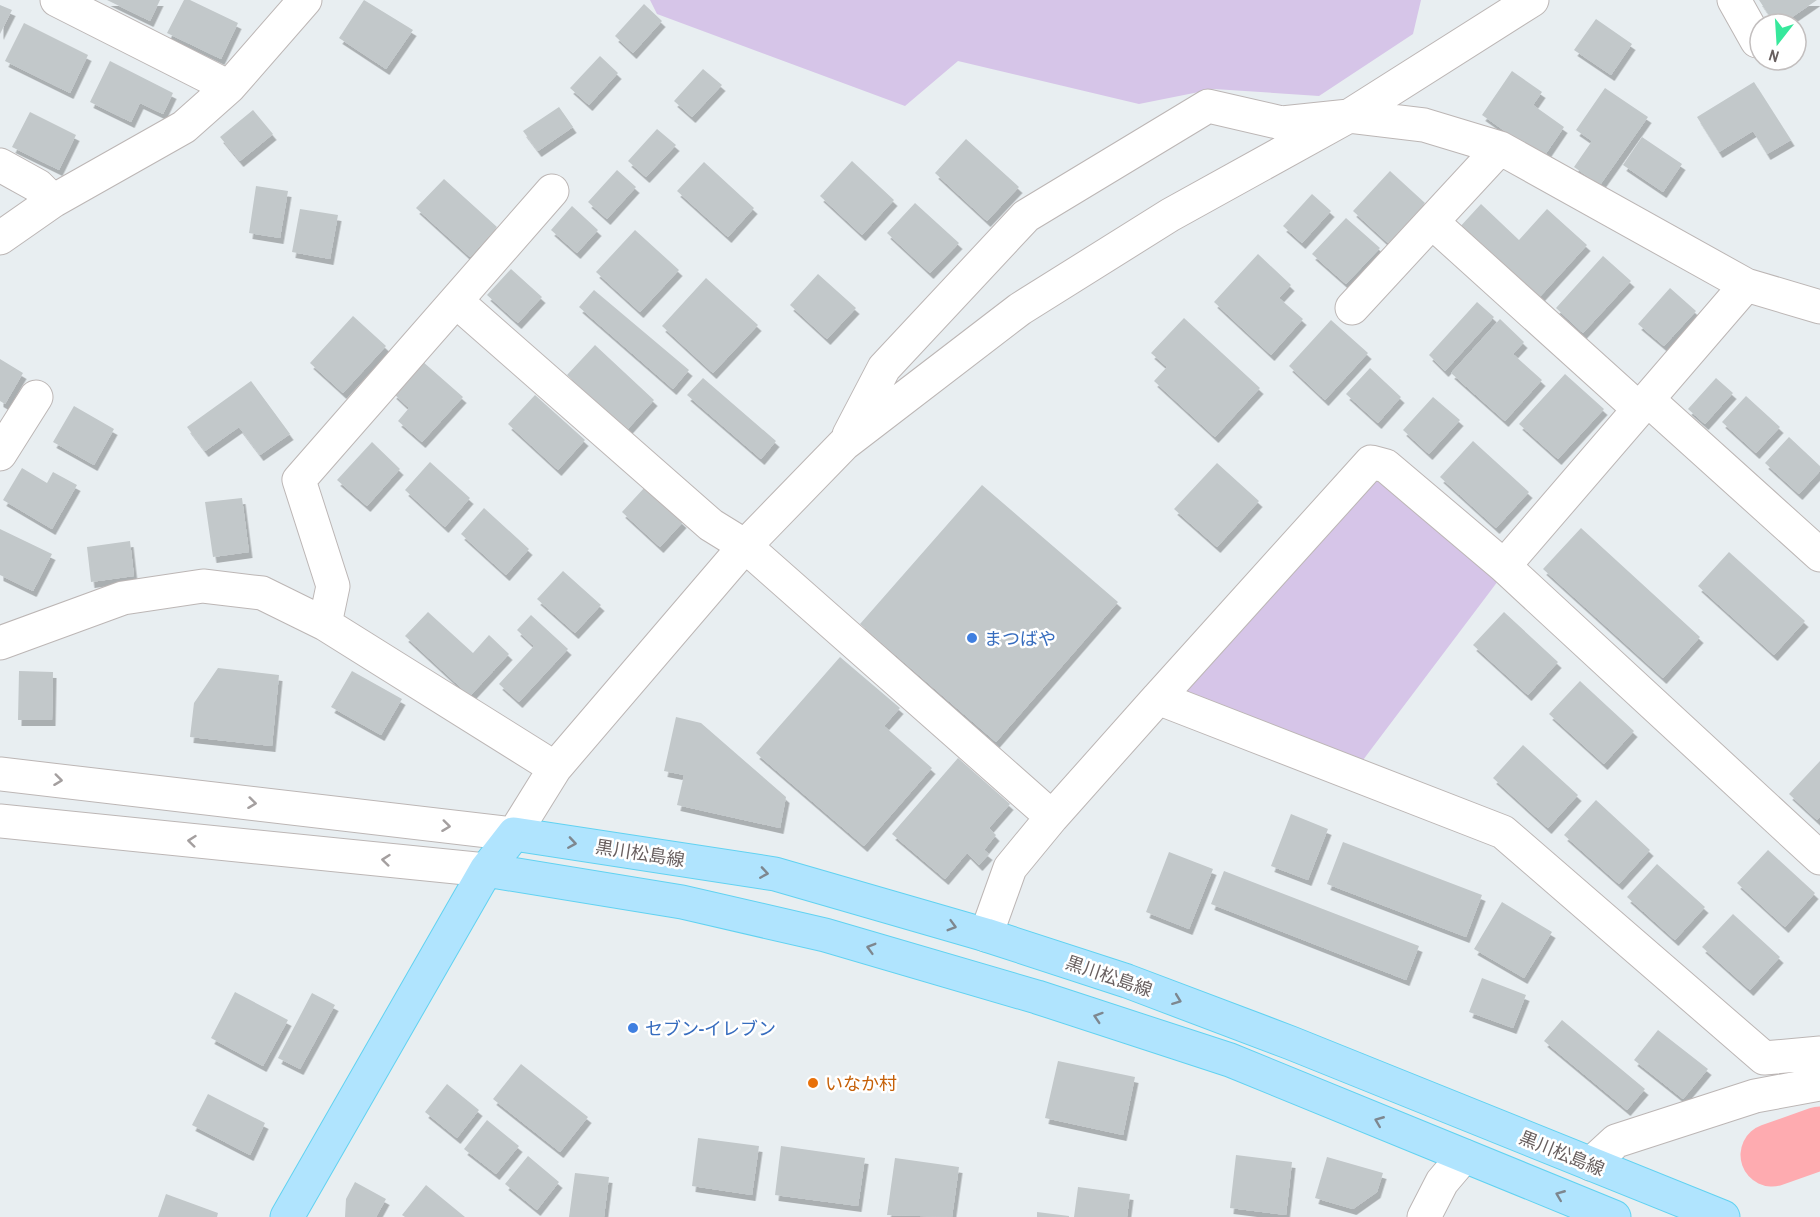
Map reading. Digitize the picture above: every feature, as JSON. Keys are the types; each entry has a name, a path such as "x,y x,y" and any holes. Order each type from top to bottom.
{"main road":[{"path":"287,1217 486,870 514,834"},
{"name":"黒川松島線","path":"514,834 775,874 986,935 1138,985 1291,1043 1723,1217"},
{"path":"486,870 704,907 825,935 1026,993 1230,1060 1614,1217"}],"street":[{"path":"57,0 229,87"},
{"path":"0,238 53,201 184,127 229,87 304,0"},
{"path":"0,774 514,834 555,768 746,546 844,444 1020,309 1170,215 1349,116 1532,0"},
{"path":"1734,0 1748,25"},
{"path":"844,444 884,368 1026,216 1208,106 1282,123 1349,116 1424,125 1500,148 1746,285 1820,307"},
{"path":"1352,308 1500,148"},
{"path":"0,165 38,186 53,201"},
{"path":"325,624 333,586 299,480 552,191"},
{"path":"1432,222 1820,555"},
{"path":"1504,566 1746,285"},
{"path":"456,301 711,525 746,546 1052,817"},
{"path":"0,454 36,397"},
{"path":"986,935 1010,868 1052,817 1371,462 1386,466 1504,566 1820,858"},
{"path":"0,643 123,598 203,586 262,593 325,624 555,768"},
{"path":"1158,698 1503,832 1764,1058 1820,1053"},
{"path":"0,822 486,870"},
{"path":"1591,1164 1616,1141 1755,1096 1820,1084"},
{"path":"1424,1217 1442,1182 1464,1156"}],"shaded area":[{"path":"650,0 1421,0 1413,34 1319,96 1214,89 1139,104 958,61 905,106 657,14"},
{"path":"1376,475 1501,577 1363,760 1180,693"}],"building":[{"path":"107,0 160,0 150,21"},
{"path":"184,0 190,0 238,23 221,59 167,33"},
{"path":"364,0 413,30 386,69 339,38"},
{"path":"1759,0 1817,0 1800,12 1767,12"},
{"path":"644,4 662,21 633,53 615,36"},
{"path":"0,5 12,10 0,34"},
{"path":"1596,19 1632,44 1611,75 1574,50"},
{"path":"24,23 88,55 70,93 5,61"},
{"path":"600,56 618,73 589,105 570,88"},
{"path":"110,61 173,93 163,114 140,103 131,122 90,102"},
{"path":"703,69 722,85 692,117 674,101"},
{"path":"1512,71 1542,92 1533,105 1564,127 1543,158 1482,115"},
{"path":"1754,82 1791,140 1767,154 1753,131 1719,152 1697,117"},
{"path":"1605,88 1648,117 1600,185 1574,167 1592,141 1576,130"},
{"path":"559,107 573,127 538,151 523,131"},
{"path":"253,110 273,134 240,161 220,137"},
{"path":"30,112 76,135 59,170 12,147"},
{"path":"657,129 676,145 646,177 628,161"},
{"path":"1642,137 1682,164 1663,192 1623,165"},
{"path":"966,139 1019,187 987,221 935,173"},
{"path":"852,161 894,200 862,235 820,196"},
{"path":"704,162 754,208 728,237 677,191"},
{"path":"617,170 636,187 607,219 588,202"},
{"path":"1390,171 1425,203 1388,243 1353,211"},
{"path":"444,179 497,227 470,257 416,208"},
{"path":"256,186 288,191 280,238 249,233"},
{"path":"1312,194 1331,211 1302,243 1283,226"},
{"path":"915,203 959,243 930,273 887,233"},
{"path":"1481,204 1519,240 1547,209 1587,245 1536,301 1458,229"},
{"path":"572,206 598,230 577,253 551,230"},
{"path":"300,209 338,215 330,259 292,252"},
{"path":"1346,218 1380,248 1346,284 1312,254"},
{"path":"635,230 679,270 640,312 596,272"},
{"path":"1258,254 1291,285 1279,298 1303,319 1271,355 1214,302"},
{"path":"1603,256 1631,281 1583,333 1556,308"},
{"path":"511,269 542,297 518,323 487,295"},
{"path":"818,274 856,308 827,339 790,305"},
{"path":"706,278 758,325 713,373 662,326"},
{"path":"1670,288 1696,311 1664,346 1638,324"},
{"path":"594,290 689,370 673,389 579,307"},
{"path":"1477,302 1494,317 1445,371 1429,355"},
{"path":"353,316 386,346 343,393 310,363"},
{"path":"1184,318 1260,388 1215,437 1154,381 1167,367 1151,353"},
{"path":"1500,319 1524,342 1513,354 1542,380 1505,421 1451,373"},
{"path":"1331,320 1368,353 1325,400 1289,366"},
{"path":"595,345 654,400 627,430 567,375"},
{"path":"0,359 23,373 5,404 0,401"},
{"path":"422,361 463,397 422,442 398,421 409,408 393,393"},
{"path":"1370,368 1401,397 1378,423 1346,394"},
{"path":"1565,374 1604,409 1558,459 1519,424"},
{"path":"703,378 776,441 761,459 687,395"},
{"path":"1716,378 1733,393 1705,424 1688,409"},
{"path":"251,381 290,434 260,455 239,427 205,451 187,427"},
{"path":"535,395 585,440 558,470 508,424"},
{"path":"1746,396 1780,427 1756,453 1722,422"},
{"path":"1433,397 1460,420 1429,454 1403,430"},
{"path":"74,406 114,429 94,465 53,442"},
{"path":"1789,437 1820,466 1820,471 1799,494 1765,463"},
{"path":"1473,441 1529,492 1496,528 1440,477"},
{"path":"372,442 400,469 367,506 337,480"},
{"path":"430,462 470,498 445,527 405,490"},
{"path":"1217,463 1259,501 1217,547 1174,509"},
{"path":"22,468 47,483 53,472 77,485 52,529 3,500"},
{"path":"982,485 1118,602 996,742 860,624"},
{"path":"645,487 683,522 660,547 622,512"},
{"path":"242,498 249,552 213,557 205,502"},
{"path":"484,508 529,549 506,575 461,534"},
{"path":"1581,528 1700,637 1663,678 1543,569"},
{"path":"0,529 52,554 33,591 0,575"},
{"path":"130,541 134,576 91,582 87,547"},
{"path":"1729,552 1805,621 1774,655 1698,586"},
{"path":"563,571 601,605 575,633 537,599"},
{"path":"428,612 473,653 489,635 509,654 470,696 405,636"},
{"path":"1504,612 1558,662 1528,695 1473,645"},
{"path":"531,615 568,649 519,702 499,684 534,646 517,630"},
{"path":"840,657 900,708 884,726 932,768 864,846 756,753"},
{"path":"218,668 279,675 272,746 190,737 194,703"},
{"path":"19,671 53,672 52,720 18,720"},
{"path":"352,671 402,699 381,735 331,707"},
{"path":"1580,681 1634,731 1604,764 1549,714"},
{"path":"676,717 701,723 786,797 780,828 677,805 684,775 664,771"},
{"path":"1523,745 1578,795 1548,828 1493,778"},
{"path":"958,758 1010,804 989,828 996,835 984,850 989,854 979,865 967,853 945,879 892,834"},
{"path":"1820,761 1820,817 1817,820 1789,794"},
{"path":"1596,800 1650,850 1619,884 1564,835"},
{"path":"1291,814 1328,829 1308,880 1271,866"},
{"path":"1343,842 1482,895 1466,937 1327,884"},
{"path":"1768,850 1815,893 1785,927 1737,883"},
{"path":"1169,852 1213,869 1189,929 1146,912"},
{"path":"1657,864 1705,907 1675,940 1627,897"},
{"path":"1224,871 1419,946 1406,980 1211,904"},
{"path":"1502,902 1552,932 1524,978 1474,949"},
{"path":"1733,914 1780,957 1750,990 1702,947"},
{"path":"1482,978 1526,995 1513,1028 1469,1012"},
{"path":"235,992 288,1020 263,1066 211,1038"},
{"path":"312,993 335,1005 300,1069 278,1058"},
{"path":"1562,1020 1645,1089 1627,1110 1544,1041"},
{"path":"1658,1030 1708,1069 1683,1099 1634,1060"},
{"path":"1058,1061 1135,1077 1123,1135 1045,1118"},
{"path":"521,1064 588,1117 560,1152 493,1099"},
{"path":"447,1084 479,1110 457,1138 425,1112"},
{"path":"208,1094 265,1123 250,1155 192,1125"},
{"path":"487,1120 519,1146 496,1174 464,1149"},
{"path":"698,1138 759,1146 752,1195 692,1186"},
{"path":"781,1146 865,1158 858,1206 775,1195"},
{"path":"1236,1155 1292,1162 1286,1215 1230,1208"},
{"path":"528,1156 559,1182 537,1210 505,1184"},
{"path":"1327,1157 1383,1173 1377,1192 1353,1209 1315,1198"},
{"path":"895,1158 959,1167 952,1217 887,1215"},
{"path":"575,1173 609,1177 604,1217 569,1217"},
{"path":"355,1182 386,1199 376,1217 345,1217 346,1199"},
{"path":"426,1185 465,1217 405,1217 402,1215"},
{"path":"1078,1187 1130,1194 1127,1217 1074,1217"},
{"path":"166,1194 218,1213 217,1217 158,1217"},
{"path":"1037,1212 1069,1216 1069,1217 1037,1217"}],"waterway":[{"path":"1772,1155 1820,1138"}],"place":[{"name":"まつばや","path":"972,638"},
{"name":"セブン-イレブン","path":"633,1028"},
{"name":"いなか村","path":"813,1083"}]}
